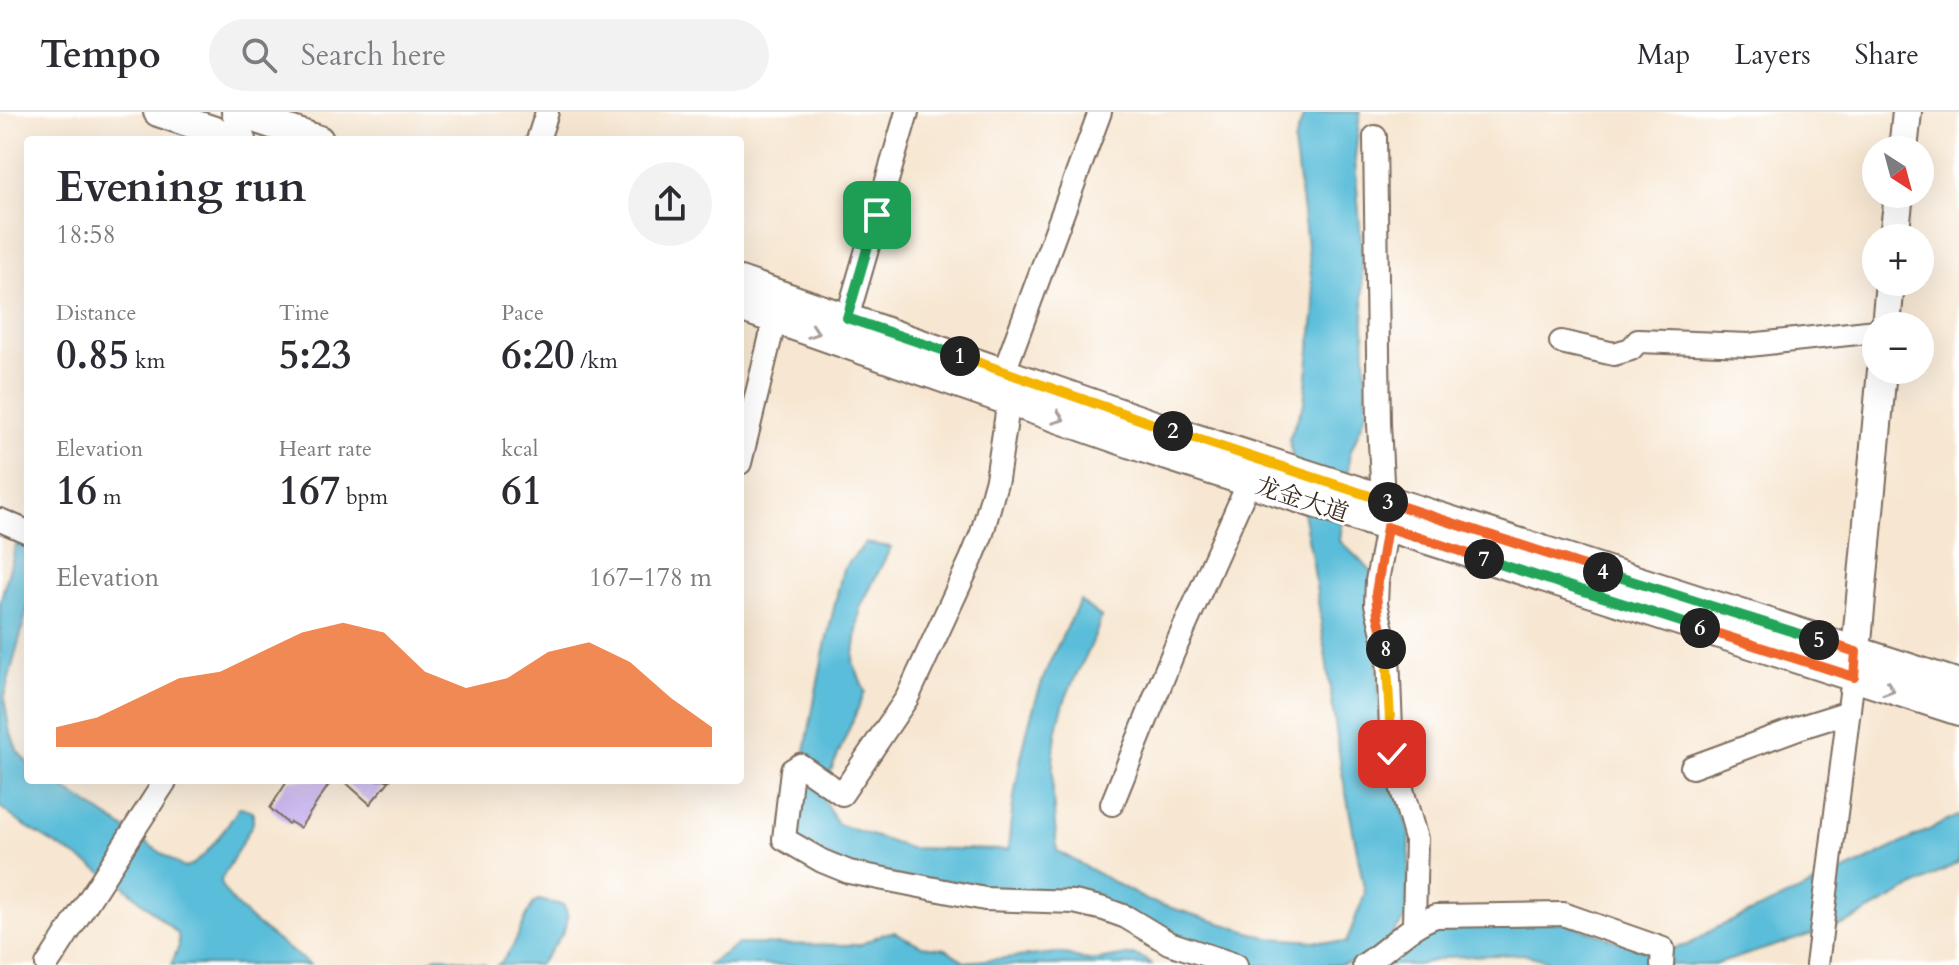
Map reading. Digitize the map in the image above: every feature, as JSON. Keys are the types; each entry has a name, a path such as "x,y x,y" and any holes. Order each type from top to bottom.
{"main road":[{"path":"158,112 229,136"},
{"path":"236,112 307,136"},
{"path":"1904,136 1907,112"},
{"name":"龙金大道","path":"744,282 1004,372 1290,482 1855,664 1959,711"},
{"name":"龙金大道","path":"744,308 1249,482 1290,482"},
{"path":"1855,664 1881,384"},
{"name":"龙金大道","path":"1855,664 1959,684"}],"street":[{"path":"539,136 547,112"},
{"path":"847,318 907,112"},
{"path":"1004,372 1100,112"},
{"path":"1375,137 1379,424 1374,510 1376,604 1388,655 1392,754 1416,839 1414,925"},
{"path":"744,447 775,319"},
{"path":"1561,342 1614,354 1631,349 1638,341 1749,345 1862,333"},
{"path":"1009,400 997,479 982,533 907,698 842,794 800,765 792,770 784,839 822,861 849,872 985,899 1074,902 1104,909 1126,917 1169,943 1236,965"},
{"path":"1112,804 1173,653 1249,482"},
{"path":"0,520 24,530"},
{"path":"1817,965 1855,664"},
{"path":"1692,767 1849,712"},
{"path":"47,965 164,784"},
{"path":"1364,965 1414,925 1436,916 1563,914 1662,957"}],"water":[{"path":"1305,112 1360,112 1355,159 1367,411 1350,453 1340,541 1370,570 1383,750 1410,835 1407,916 1384,945 1358,962 1249,965 1176,941 1126,912 993,897 845,865 795,839 794,810 823,655 843,569 866,543 891,547 860,608 853,662 865,692 821,794 837,824 909,848 1008,850 1016,783 1031,716 1049,665 1080,601 1101,617 1064,703 1055,740 1053,777 1057,851 1146,900 1269,938 1346,943 1365,893 1341,767 1313,564 1289,439 1304,403 1315,307 1294,143"},
{"path":"18,539 24,542 24,622 4,697 9,728 18,752 24,759 24,784 58,784 184,868 207,851 240,807 253,811 253,823 221,880 224,890 244,913 310,965 171,965 179,946 178,934 123,885 22,824 0,807 0,602"},
{"path":"1959,815 1959,862 1847,923 1714,965 1562,965 1524,954 1448,957 1417,965 1375,965 1421,926 1548,917 1652,953 1688,945 1716,928 1851,868"},
{"path":"538,900 563,905 567,920 561,936 539,965 497,965 511,949 529,910"},
{"path":"894,932 922,946 946,949 965,962 1057,953 1089,960 1130,955 1145,959 1152,965 708,965 738,944 860,945 882,934"},
{"path":"438,956 486,965 422,965"}],"building":[{"path":"285,784 329,784 300,828 290,822 288,824 270,808"},
{"path":"348,784 387,784 370,804"}],"route":[{"path":"877,215 847,318 1160,427 1856,652 1854,677 1387,527 1376,604 1388,655 1392,754"}]}
